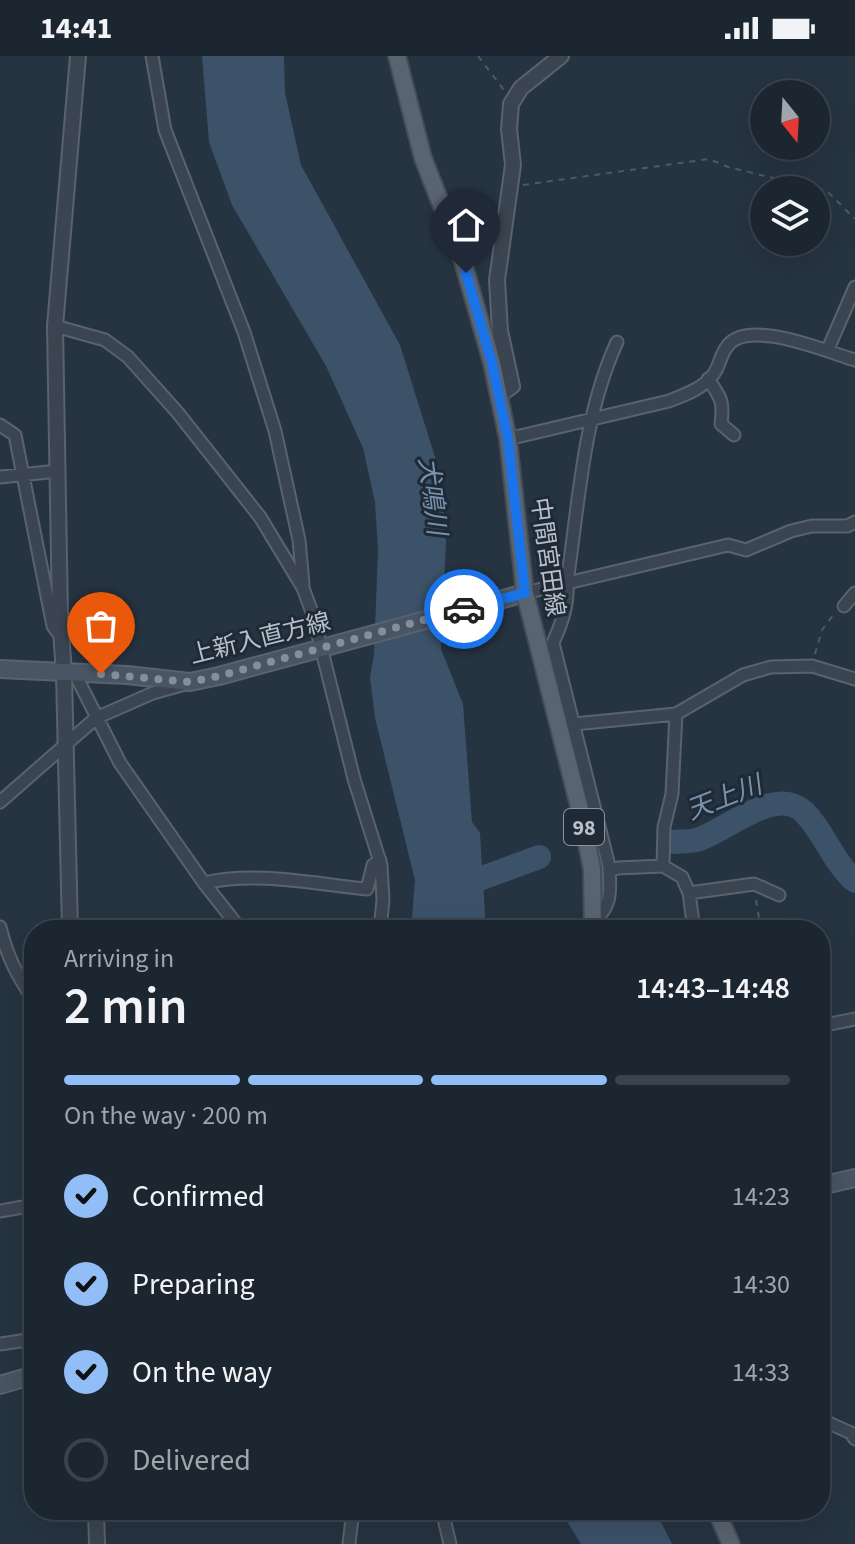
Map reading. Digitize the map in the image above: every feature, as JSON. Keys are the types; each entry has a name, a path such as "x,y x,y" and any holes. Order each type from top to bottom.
{"main road":[{"name":"中間宮田線","path":"397,56 423,158 461,255 499,395 508,439 525,593 582,818 592,869 593,920"},
{"name":"上新入直方線","path":"0,669 127,675 190,682 525,593"},
{"path":"830,1184 855,1178"},
{"path":"0,1385 24,1378"},
{"path":"720,1520 731,1544"}],"street":[{"path":"70,920 65,743 69,674 61,637 55,326 78,56"},
{"path":"152,56 165,130 244,332 275,431 299,540 303,588"},
{"path":"499,395 512,386 500,331 497,292 499,255 513,165 509,129 511,104 521,88 561,56"},
{"path":"828,349 855,287"},
{"path":"55,326 105,340 128,357 164,395 260,517 303,588 324,648 354,779 380,860 381,920"},
{"path":"508,439 669,401 694,391 712,377 726,346 736,337 747,335 804,342 855,360"},
{"path":"598,920 605,912 608,900 609,871 602,832 553,643 568,600 567,582 579,489 594,418 606,364 617,342"},
{"path":"708,379 722,399 721,424 734,435"},
{"path":"0,425 15,435 53,626 61,637"},
{"path":"0,477 58,471"},
{"path":"525,593 728,545 746,550 791,531 812,526 847,526 855,522"},
{"path":"844,606 855,593"},
{"path":"574,724 676,714 743,675 771,667 812,666 855,679"},
{"path":"69,674 120,763 233,920"},
{"path":"0,802 96,718 153,693 190,682"},
{"path":"663,866 664,827 672,794 676,714"},
{"path":"204,883 219,879 279,880 367,889 373,865 380,860"},
{"path":"609,871 663,866 682,877 689,893 693,920"},
{"path":"689,893 754,884 779,895"},
{"path":"0,927 8,958 24,987"},
{"path":"830,1024 855,1019"},
{"path":"0,1211 24,1207"},
{"path":"0,1344 24,1340"},
{"path":"830,1423 854,1434"},
{"path":"96,1520 97,1544"},
{"path":"349,1520 349,1544"},
{"path":"444,1520 450,1544"}],"path":[{"path":"478,56 511,104"},
{"path":"510,186 709,159 728,167 827,191 855,219"},
{"path":"812,666 822,630 829,618 844,606"},
{"path":"754,884 759,920"}],"water":[{"name":"犬鳴川","path":"202,56 284,56 285,93 301,165 400,345 435,457 443,499 446,542 441,649 463,704 472,822 480,833 485,920 412,920 415,880 375,718 370,677 374,655 378,550 375,502 363,448 326,366 232,205 209,142"},
{"path":"566,1520 660,1520 672,1544 581,1544"}],"waterway":[{"name":"天上川","path":"672,842 693,841 707,836 764,807 792,805 811,820 855,881"},
{"name":"天上川","path":"455,888 539,857"}],"way so far":[{"path":"101,674 190,682 464,609"}],"route":[{"path":"464,609 525,593 508,439 492,363 466,273"}]}
